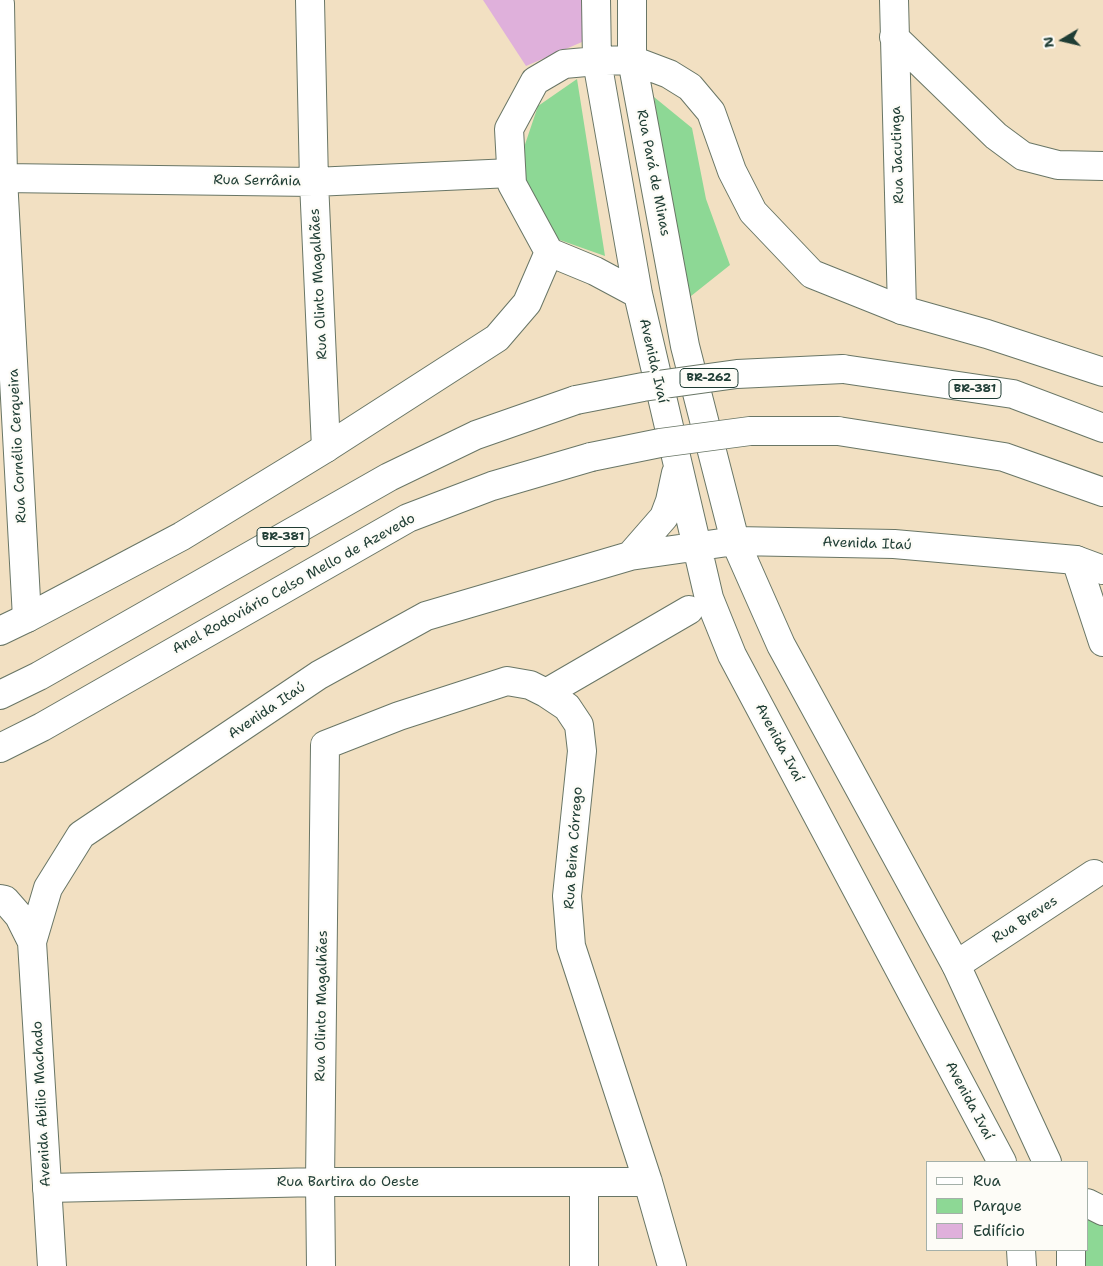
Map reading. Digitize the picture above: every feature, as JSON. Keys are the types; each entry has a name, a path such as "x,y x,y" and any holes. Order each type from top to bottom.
{"main road":[{"name":"Rua Olinto Magalhães","path":"310,0 314,182 326,448"},
{"path":"596,0 597,61 638,294"},
{"name":"Rua Pará de Minas","path":"632,0 632,60 685,346 735,541"},
{"name":"Rua Jacutinga","path":"894,0 902,310"},
{"name":"Rua Cornélio Cerqueira","path":"0,4 3,178 27,618"},
{"path":"894,37 996,136 1023,156 1058,165 1103,166"},
{"path":"638,294 595,270 549,252 512,184 509,129 536,81 564,64 632,60 670,74 690,87 711,112 732,171 753,212 812,274 902,310 987,334 1103,372"},
{"name":"Rua Serrânia","path":"3,178 314,182 511,173"},
{"path":"0,631 182,536 326,448 497,338 528,303 549,252"},
{"name":"Avenida Ivaí","path":"638,294 708,598 732,654 1001,1161"},
{"name":"BR-262","path":"576,400 643,387 737,374 843,369"},
{"name":"BR-381","path":"843,369 1013,394 1103,428"},
{"name":"BR-381","path":"0,695 39,676 389,477 476,435 576,400"},
{"name":"Anel Rodoviário Celso Mello de Azevedo","path":"0,748 42,727 408,518 492,486 591,457 660,443 750,431 838,431 1004,457 1103,492"},
{"path":"630,556 664,517 670,501 678,466"},
{"path":"735,541 781,645 956,965 1047,1161"},
{"name":"Avenida Itaú","path":"32,942 48,888 81,835 319,675 426,616 630,556 735,541 894,544 1076,560 1103,570"},
{"path":"1076,560 1103,642"},
{"path":"546,693 689,610"},
{"name":"Rua Beira Córrego","path":"325,746 399,716 507,681 530,685 567,707 579,725 582,751 567,896 571,946 648,1182 672,1266"},
{"name":"Rua Olinto Magalhães","path":"321,1266 320,1182 325,746"},
{"name":"Rua Breves","path":"956,965 1094,874"},
{"path":"0,898 5,900 19,916 32,942"},
{"name":"Avenida Abílio Machado","path":"32,942 52,1266"},
{"name":"Rua Bartira do Oeste","path":"48,1188 320,1182 648,1182"},
{"path":"584,1182 584,1266"},
{"path":"1088,1204 1103,1211"},
{"path":"1021,1251 1022,1266"},
{"path":"1071,1251 1071,1266"}],"green space":[{"path":"577,79 605,256 557,239 516,171 538,106"},
{"path":"654,97 692,128 706,199 730,265 686,300"},
{"path":"1088,1214 1103,1222 1103,1266 1083,1266 1081,1251 1088,1251"}],"building":[{"path":"483,0 588,0 589,39 526,66"}]}
